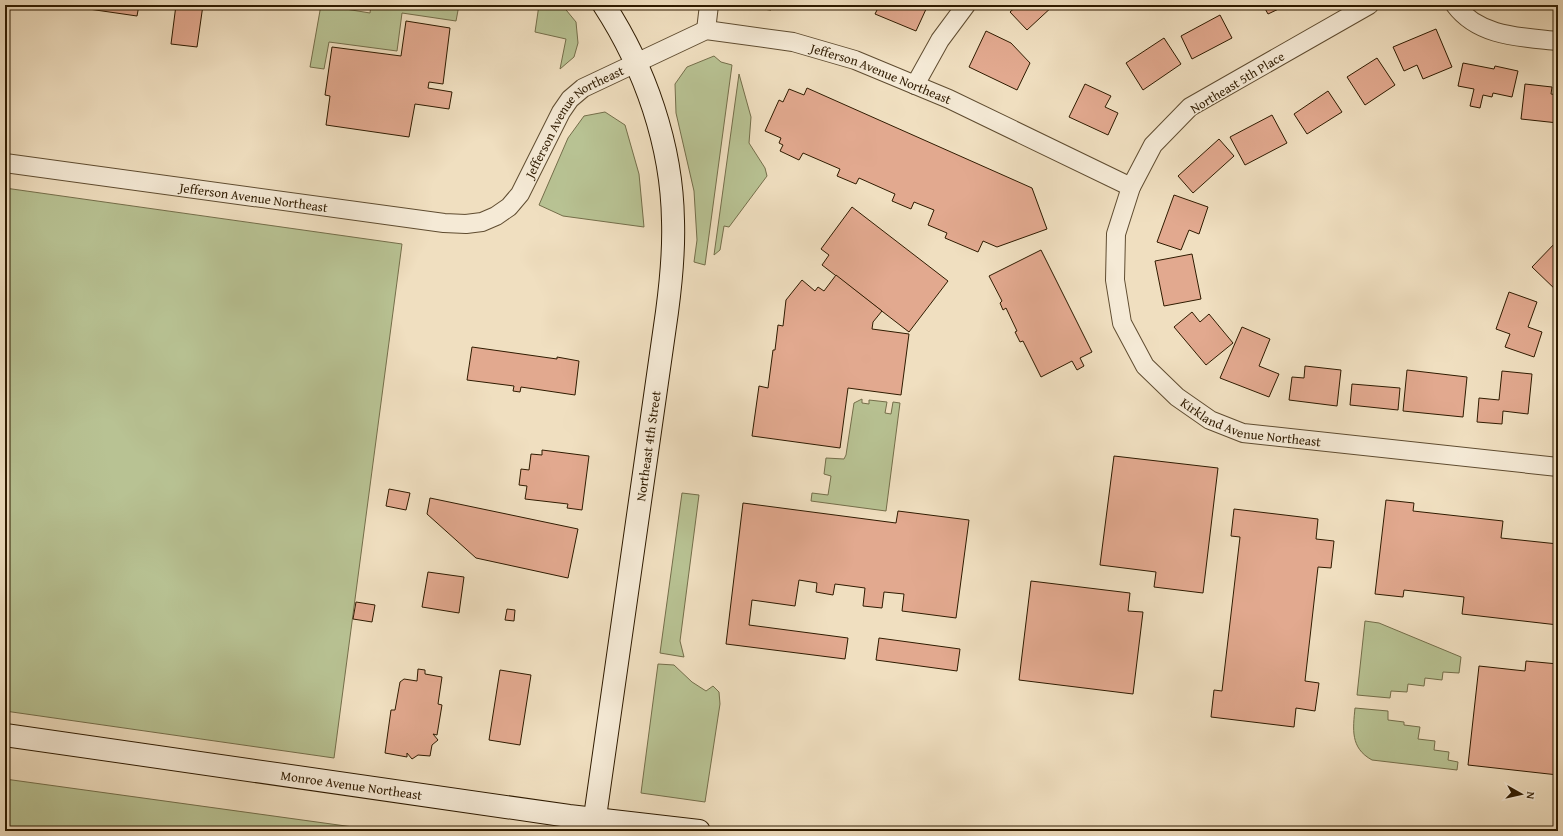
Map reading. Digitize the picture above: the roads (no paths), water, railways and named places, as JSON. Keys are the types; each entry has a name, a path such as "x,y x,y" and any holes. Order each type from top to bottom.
{"main road":[{"name":"Northeast 4th Street","path":"594,825 667,312 672,264 673,219 665,150 647,91 621,33 604,5"},
{"name":"Monroe Avenue Northeast","path":"5,735 594,825 699,831"}],"street":[{"path":"706,30 709,5"},
{"path":"915,85 940,40 966,5"},
{"name":"Northeast 5th Place","path":"1131,186 1153,145 1190,107 1369,5"},
{"path":"1455,5 1463,15 1482,28 1512,36 1558,40"},
{"name":"Jefferson Avenue Northeast","path":"5,163 444,223 466,224 482,222 496,216 509,207 520,194 553,127 570,99 583,88 706,30 793,42 855,60 949,99 1131,186"},
{"name":"Kirkland Avenue Northeast","path":"1131,186 1116,234 1115,280 1122,323 1145,366 1177,397 1210,420 1243,433 1558,468"}]}
